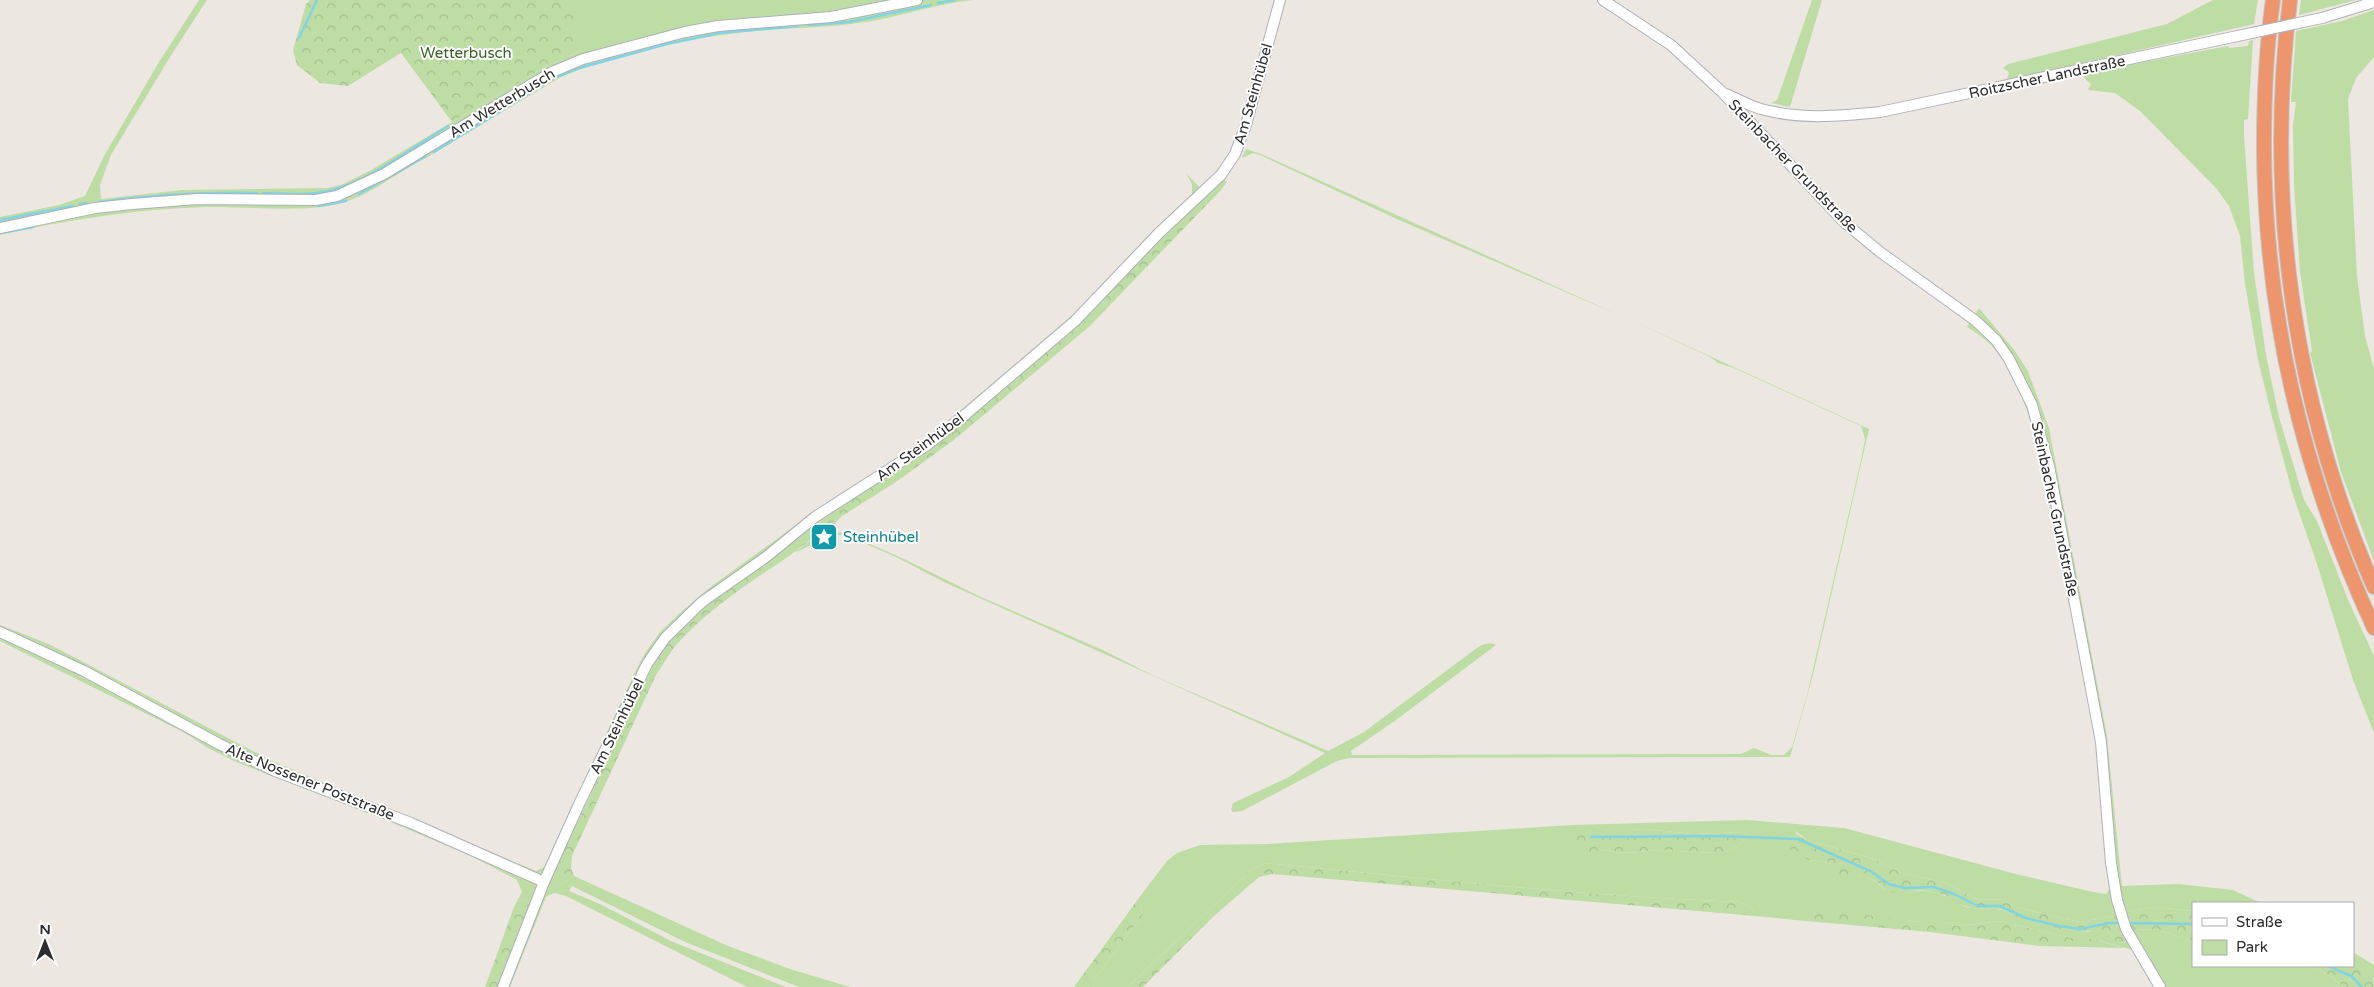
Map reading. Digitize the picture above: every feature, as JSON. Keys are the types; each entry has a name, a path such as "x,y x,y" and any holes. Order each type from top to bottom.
{"highway":[{"path":"2273,0 2264,96 2264,186 2276,315 2299,423 2316,485 2339,549 2374,628"},
{"path":"2290,0 2284,56 2280,144 2281,195 2288,276 2300,349 2316,420 2332,478 2374,587"}],"street":[{"name":"Am Wetterbusch","path":"0,228 95,208 187,200 316,200 337,196 384,174 552,72 583,59 676,34 718,26 831,17 917,0"},
{"name":"Am Steinhübel","path":"504,987 544,882 647,664 665,638 683,619 816,517 927,445 966,414 1075,321 1159,233 1221,175 1235,154 1246,125 1280,0"},
{"path":"1603,0 1672,45 1721,91"},
{"name":"Roitzscher Landstraße","path":"1721,91 1760,109 1791,115 1832,117 1880,112 2322,18 2374,2"},
{"name":"Steinbacher Grundstraße","path":"1721,91 1844,222 1880,252 1976,321 1996,340 2021,380 2032,404 2049,466 2084,650 2101,742 2112,863 2122,919 2160,987"},
{"path":"1752,124 1760,109"},
{"name":"Alte Nossener Poststraße","path":"0,632 84,671 218,744 275,771 411,823 544,882"}],"green space":[{"path":"199,0 207,0 111,155 100,185 101,199 182,190 327,188 341,185 371,170 550,64 577,53 577,0 973,0 866,22 707,37 657,47 608,60 561,77 369,191 353,199 331,206 296,209 206,207 154,210 76,220 0,235 0,217 59,205 85,196 104,156 159,62"},
{"name":"Wetterbusch","path":"310,0 577,0 577,53 550,64 452,122 401,53 348,86 320,83 297,65 293,50 306,4"},
{"path":"1812,0 1822,0 1790,107 1771,103 1777,100"},
{"path":"2213,0 2258,0 2254,24 2009,80 2007,79 2009,72 2003,68 2008,64 2167,24"},
{"path":"2301,0 2356,0 2299,15"},
{"path":"2374,10 2374,57 2356,78 2348,99 2357,276 2365,336 2374,369 2374,561 2341,472 2310,353 2312,351 2300,272 2294,185 2293,125 2296,102 2291,102 2296,31 2342,21"},
{"path":"2253,40 2248,119 2244,120 2244,136 2254,273 2266,355 2279,417 2304,500 2317,521 2349,602 2374,656 2374,733 2353,680 2317,564 2293,495 2258,360 2245,284 2240,236 2229,206 2216,188 2140,111 2115,93 2088,90 2091,84 2084,78 2086,73 2228,46 2229,48 2248,46 2249,41"},
{"path":"1246,149 1261,154 1621,316 1399,220 1260,155 1253,153 1242,158"},
{"path":"1186,173 1200,188 1217,173 1227,182 1221,190 1222,183 1101,301 1108,307 1090,326 1083,319 1008,386 934,446 818,521 781,554 785,559 767,571 764,566 668,641 572,829 562,884 574,876 728,946 790,969 850,987 799,987 685,942 572,886 569,891 600,904 673,942 786,987 747,987 566,896 554,893 546,897 510,987 499,987 525,899 517,901 522,892 517,880 471,856 393,823 236,762 208,748 183,732 0,641 0,625 49,644 270,760 536,871 544,867 635,672 645,653 660,632 709,588 814,512 914,449 1076,312 1147,237 1192,194 1192,184"},
{"path":"1223,183 1221,190 1108,307 1101,300 1152,245 1215,185"},
{"path":"1979,308 2015,351 2028,371 2049,428 2107,736 2122,886 2179,884 2233,890 2259,902 2192,902 2192,911 2156,907 2124,912 2118,887 2111,821 2035,403 2011,355 1975,315"},
{"path":"1083,319 1090,326 955,439 896,482 842,516 785,559 781,554 782,549 818,521 934,446 1008,386"},
{"path":"1631,320 1869,429 1813,675 1790,757 1349,758 1337,761 1242,811 1233,812 1231,810 1233,803 1289,777 1325,753 944,582 898,558 846,535 838,535 825,544 809,546 794,553 842,516 836,522 834,531 852,536 904,559 981,597 1105,651 1154,676 1328,751 1364,732 1480,646 1492,644 1496,645 1396,720 1351,751 1352,755 1741,754 1754,748 1772,755 1784,755 1792,747 1807,695 1861,460 1865,439 1861,426 1734,368 1718,363 1710,357"},
{"path":"1970,321 1994,343 2020,383 2040,437 2071,606 2069,606 2043,468 2022,396 2008,367 1991,345 1967,327"},
{"path":"757,566 764,566 767,571 731,596 697,624 676,645 656,675 572,856 571,868 574,876 562,884 556,878 558,863 650,668 668,641 693,614"},
{"path":"1747,820 1844,828 2012,873 2093,892 2106,894 2110,888 2116,916 2080,922 2015,907 2005,900 1977,899 1945,883 1901,873 1871,858 1807,840 1795,831 1808,860 1830,862 1840,876 1865,877 1875,881 1884,890 1936,893 1947,896 1967,907 2004,911 2088,932 2098,929 2107,930 2116,940 2128,943 2133,950 2089,938 2071,938 2000,921 1958,926 1944,922 1921,922 1817,911 1805,921 1755,916 1751,907 1740,902 1562,891 1266,863 1253,868 1128,987 1088,987 1143,915 1138,899 1167,861 1177,853 1200,845 1267,844 1573,825","holes":["1647,829 1693,834 1747,832 1741,844 1725,852 1660,850 1627,853 1601,850 1627,830"]},
{"path":"1647,829 1693,834 1747,832 1741,844 1725,852 1716,853 1660,850 1627,853 1601,850 1583,854 1575,848 1576,839 1582,832"},
{"path":"1791,831 1807,840 1871,858 1901,873 1945,883 1977,899 2005,900 2015,907 2080,922 2116,916 2128,943 2116,942 2107,930 2071,932 2019,918 2001,909 1971,908 1956,903 1945,895 1927,891 1886,893 1878,882 1872,879 1840,877 1830,862 1808,860 1788,849"},
{"path":"1266,863 1562,891 1740,902 1751,907 1755,916 1272,874 1259,877 1214,916 1143,987 1128,987 1253,868"},
{"path":"525,899 530,904 499,987 485,987 514,907 517,901"},
{"path":"1138,899 1143,915 1088,987 1074,987"},
{"path":"2156,907 2192,911 2192,941 2154,929 2131,930 2124,912"},
{"path":"1826,910 1921,922 1944,922 1958,926 2000,921 2071,938 2089,938 2124,948 2040,946 1930,932 1805,921 1817,911"},
{"path":"2154,929 2192,941 2192,967 2312,967 2331,976 2343,987 2164,987 2131,930"},
{"path":"2354,953 2374,965 2374,977 2354,966"},
{"path":"2354,965 2373,974 2374,987 2343,987 2331,976 2312,967 2354,967"}],"waterway":[{"path":"299,38 317,0"},
{"path":"938,3 955,0"},
{"path":"808,25 849,22 931,5"},
{"path":"434,152 554,78 576,69 667,44 720,33 798,26"},
{"path":"263,193 316,193 348,185 392,162 448,126"},
{"path":"359,194 426,156"},
{"path":"99,202 178,195 257,193"},
{"path":"318,206 346,201"},
{"path":"80,204 87,203"},
{"path":"0,220 73,206"},
{"path":"0,233 33,227"},
{"path":"1591,837 1720,836 1798,839 1870,871 1889,884 1905,888 1934,887 1954,894 1978,906 2000,906 2026,918 2059,926 2080,929 2109,923 2120,923"},
{"path":"2128,923 2192,924"},
{"path":"2330,967 2351,976 2362,987"}],"place":[{"name":"Steinhübel","path":"824,537"}]}
